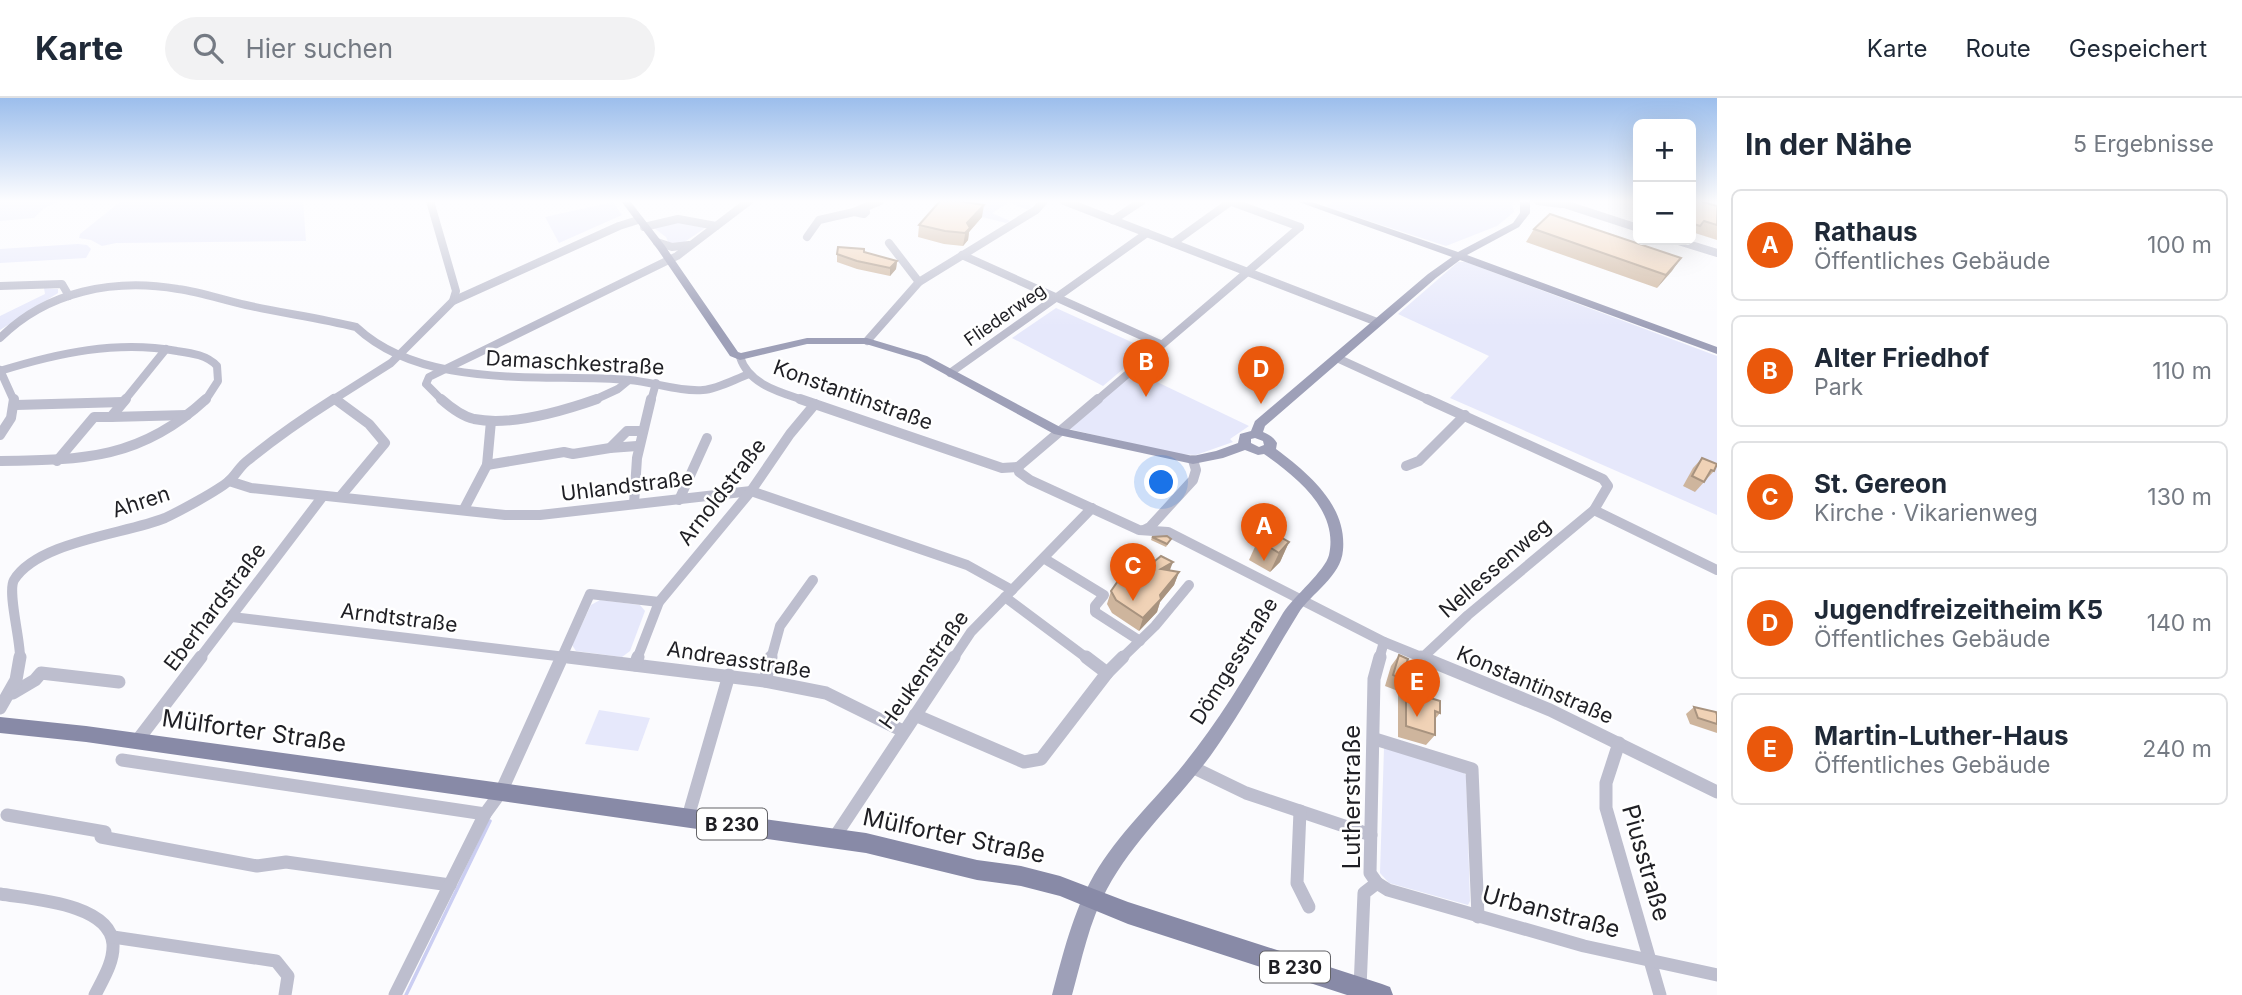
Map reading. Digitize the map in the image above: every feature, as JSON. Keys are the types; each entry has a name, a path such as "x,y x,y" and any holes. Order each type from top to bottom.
{"main road":[{"name":"Konstantinstraße","path":"658,243 734,354 740,357"},
{"path":"1422,243 1717,351"},
{"path":"1256,433 1259,424 1432,276 1454,254 1474,243"},
{"path":"1454,254 1478,243"},
{"path":"740,357 807,341 867,341 909,352 1058,431 1193,460 1245,444 1258,451 1268,450 1271,446 1269,440 1256,433 1244,437 1245,444"},
{"name":"Dömgesstraße","path":"1062,995 1092,899 1125,849 1192,767 1253,678 1292,597 1336,558 1338,534 1333,517 1311,486 1268,450"},
{"name":"Mülforter Straße","path":"0,725 137,741 688,817 893,849 977,870 1021,876 1060,886 1371,992"}],"street":[{"path":"442,243 456,291 453,301"},
{"path":"453,301 582,243"},
{"path":"659,243 671,247 692,244"},
{"path":"889,243 919,282"},
{"path":"867,341 919,282 980,243"},
{"name":"Fliederweg","path":"950,373 1133,243"},
{"path":"1173,243 1377,322"},
{"path":"1018,467 1281,243"},
{"path":"629,380 623,388 600,400 491,421 463,416 426,384 429,377 444,368 668,260 692,244"},
{"path":"1691,245 1717,253"},
{"path":"962,255 1160,344"},
{"path":"0,286 62,284 69,296"},
{"name":"Damaschkestraße","path":"0,338 11,326 30,313 69,296 117,285 170,287 356,327 373,343 399,356 485,376 629,380 707,390 749,374"},
{"name":"Ahren","path":"13,693 22,660 11,589 14,580 26,568 47,555 89,538 164,518 229,481 244,463 334,398 399,356 453,301"},
{"path":"0,435 16,405 15,395 0,370 55,354 135,347 197,355 214,362 219,368 220,377 214,390 187,415 145,443 119,453 87,459 0,461"},
{"path":"111,417 166,349"},
{"name":"Konstantinstraße","path":"740,357 749,374 775,390 1002,468 1018,467 1018,472 1025,477 1143,530 1168,532 1384,642 1550,710 1717,792"},
{"path":"1336,358 1603,480 1607,489 1594,510 1717,570"},
{"path":"634,504 633,475 638,446 656,383"},
{"path":"334,398 369,424 384,443 340,497"},
{"path":"57,461 105,402"},
{"path":"16,405 123,402"},
{"name":"Arnoldstraße","path":"635,665 659,602 751,491 790,434 815,404"},
{"path":"94,417 187,415"},
{"path":"1406,466 1419,461 1465,415"},
{"path":"464,509 487,465 491,421"},
{"path":"610,448 627,431 642,431"},
{"path":"679,500 707,438"},
{"path":"487,465 564,452 573,454 638,446"},
{"path":"1143,530 1194,480 1196,470 1193,460"},
{"name":"Uhlandstraße","path":"229,481 251,488 505,515 540,515 751,491 967,565 1008,593 1107,673"},
{"name":"Eberhardstraße","path":"137,741 323,496"},
{"name":"Heukenstraße","path":"834,838 971,632 1092,508"},
{"name":"Nellessenweg","path":"1422,658 1468,615 1594,510"},
{"path":"1045,559 1104,595 1095,606 1095,612 1140,641"},
{"path":"765,681 780,626 813,580"},
{"path":"915,715 1024,762 1041,759 1107,673 1140,641 1189,585"},
{"path":"395,995 485,814 501,792 590,594 659,602"},
{"name":"Arndtstraße","path":"232,617 561,656"},
{"name":"Lutherstraße","path":"1371,992 1364,893 1377,883 1370,873 1375,739 1374,679 1384,642"},
{"name":"Andreasstraße","path":"561,656 729,675 826,693 903,731"},
{"name":"Ahren","path":"0,708 13,693 35,680 41,673 119,682"},
{"path":"688,817 729,675"},
{"path":"1375,739 1472,769 1479,917"},
{"name":"Piusstraße","path":"1619,743 1607,774 1604,792 1606,808 1660,995"},
{"path":"122,760 485,814"},
{"path":"1192,767 1246,793 1371,835"},
{"path":"1300,811 1297,883 1309,907"},
{"path":"8,815 105,832 101,837 257,866 286,862 450,885"},
{"name":"Urbanstraße","path":"1377,883 1388,890 1479,917 1650,961 1717,975"},
{"path":"0,894 92,912 102,920 113,937 114,949 109,967 95,995"},
{"path":"113,937 275,961 286,968 289,975 289,987 285,995"}],"shaded area":[{"path":"96,243 129,243 116,243 102,246"},
{"path":"87,245 91,249 86,258 0,263 0,249"},
{"path":"1458,262 1466,262 1717,356 1717,515 1450,398 1489,356 1398,314"},
{"path":"44,288 58,289 58,293 0,330 0,316 45,294"},
{"path":"1056,308 1147,349 1103,386 1012,338"},
{"path":"1132,370 1249,426 1230,439 1233,442 1196,455 1177,454 1069,429"},
{"path":"600,600 640,605 645,611 630,651 622,657 576,651 572,645 591,605"},
{"path":"599,710 650,718 638,751 585,744"},
{"path":"1384,748 1457,767 1466,775 1468,905 1389,883 1380,873"}],"building":[{"path":"1574,243 1633,243 1681,258 1666,275"},
{"path":"838,247 864,249 864,252 897,261 890,268 857,261 837,254"},
{"path":"1702,458 1717,464 1704,482 1692,476"},
{"path":"1268,530 1289,542 1279,553 1258,540"},
{"path":"1167,536 1171,539 1167,544 1152,537"},
{"path":"1148,553 1150,565 1161,556 1173,562 1161,569 1179,572 1160,595 1161,599 1143,618 1116,600 1111,591 1120,578 1126,578"},
{"path":"1399,655 1408,659 1406,664 1427,673 1426,677 1432,683 1424,684 1421,695 1440,701 1440,713 1435,711 1435,735 1406,726 1406,681 1393,675"},
{"path":"1694,707 1716,712 1717,724 1698,718"}],"waterway":[{"path":"406,995 490,821"}],"place":[{"name":"Alter Friedhof","path":"1146,397"},
{"name":"Jugendfreizeitheim K5","path":"1261,404"},
{"name":"Rathaus","path":"1264,561"},
{"name":"St. Gereon","path":"1133,601"},
{"name":"Martin-Luther-Haus","path":"1417,717"}]}
